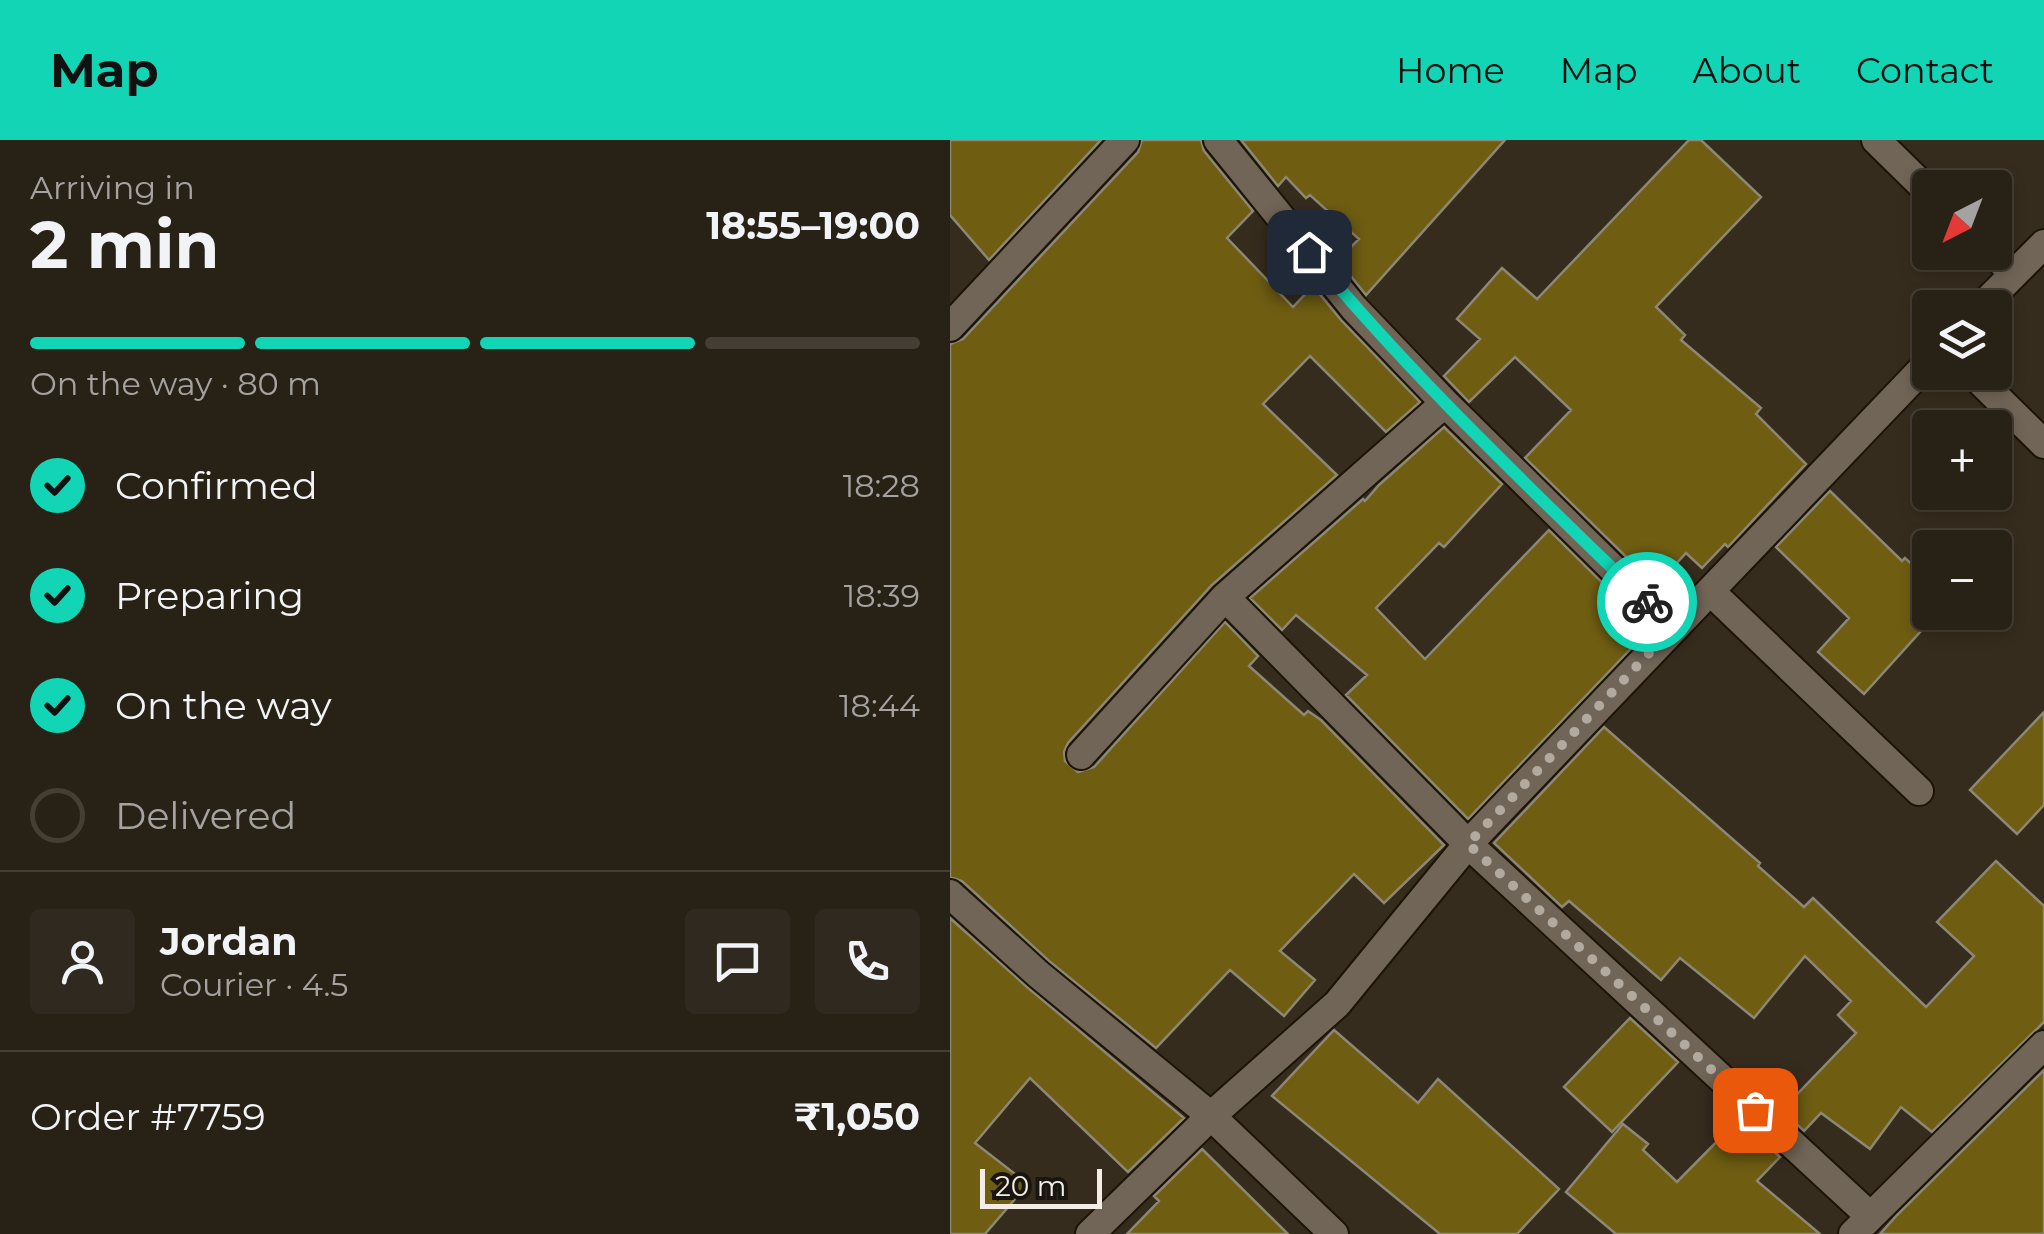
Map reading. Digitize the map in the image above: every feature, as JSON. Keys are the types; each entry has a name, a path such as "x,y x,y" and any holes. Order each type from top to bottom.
{"street":[{"path":"950,327 1125,140"},
{"path":"1218,140 1354,308 1673,628"},
{"path":"1876,140 1912,175"},
{"path":"1996,290 2044,244"},
{"path":"2009,270 2012,273"},
{"path":"1090,1234 1211,1116 1338,1004 1468,844 1912,379"},
{"path":"1990,390 2044,444"},
{"path":"1080,755 1225,597 1445,403"},
{"path":"1710,591 1919,791"},
{"path":"1225,597 1468,844 1861,1225 2044,1046"},
{"path":"950,894 1038,974 1211,1116 1334,1234"}],"building":[{"path":"950,140 1101,140 989,260 950,215"},
{"path":"1142,140 1201,140 1204,151 1253,211 1227,238 1293,307 1313,286 1420,402 1386,432 1310,356 1263,404 1337,475 1212,585 1068,743 1065,761 1078,772 1094,767 1225,622 1258,656 1249,666 1304,715 1308,711 1321,720 1444,845 1384,903 1354,874 1280,951 1315,980 1284,1016 1230,970 1156,1048 1049,961 962,881 950,877 950,344 963,339 1138,152"},
{"path":"1241,140 1505,140 1366,295 1338,260 1359,239 1310,195 1306,198 1286,177 1278,186"},
{"path":"1689,140 1701,140 1761,197 1656,307 1685,335 1681,340 1761,408 1756,414 1806,464 1728,547 1725,544 1702,568 1686,553 1656,586 1525,458 1571,410 1515,357 1469,402 1444,376 1480,339 1457,319 1502,268 1537,299"},
{"path":"1444,427 1502,484 1444,547 1439,543 1376,608 1425,659 1549,530 1632,612 1628,617 1645,634 1468,819 1346,695 1367,675 1296,615 1282,630 1250,598 1365,501"},
{"path":"1830,491 1902,561 1905,558 1912,564 1912,630 1922,630 1864,694 1818,652 1849,618 1776,547"},
{"path":"2044,712 2044,805 2017,834 1970,790"},
{"path":"1604,727 1760,863 1758,866 1804,907 1813,898 1926,1007 1974,956 1937,922 1996,861 2044,906 2044,1022 1932,1132 1901,1107 1870,1149 1821,1113 1804,1131 1782,1110 1856,1033 1838,1015 1851,1001 1805,956 1754,1018 1680,958 1661,980 1569,901 1562,907 1494,843"},
{"path":"950,918 1184,1118 1128,1172 1030,1078 975,1143 1028,1184 985,1234 950,1234"},
{"path":"1630,1018 1678,1062 1612,1132 1564,1087"},
{"path":"1334,1030 1418,1103 1438,1079 1559,1189 1517,1234 1440,1234 1272,1096"},
{"path":"2044,1070 2044,1234 1880,1234 1897,1215"},
{"path":"1739,1119 1780,1157 1757,1181 1820,1234 1616,1234 1566,1192 1623,1124 1648,1144 1643,1150 1677,1182"},
{"path":"1202,1149 1288,1234 1127,1234 1159,1201 1154,1196"}],"way so far":[{"path":"1647,602 1673,628 1468,844 1755,1110"}],"route":[{"path":"1309,252 1354,308 1445,403 1647,602"}]}
